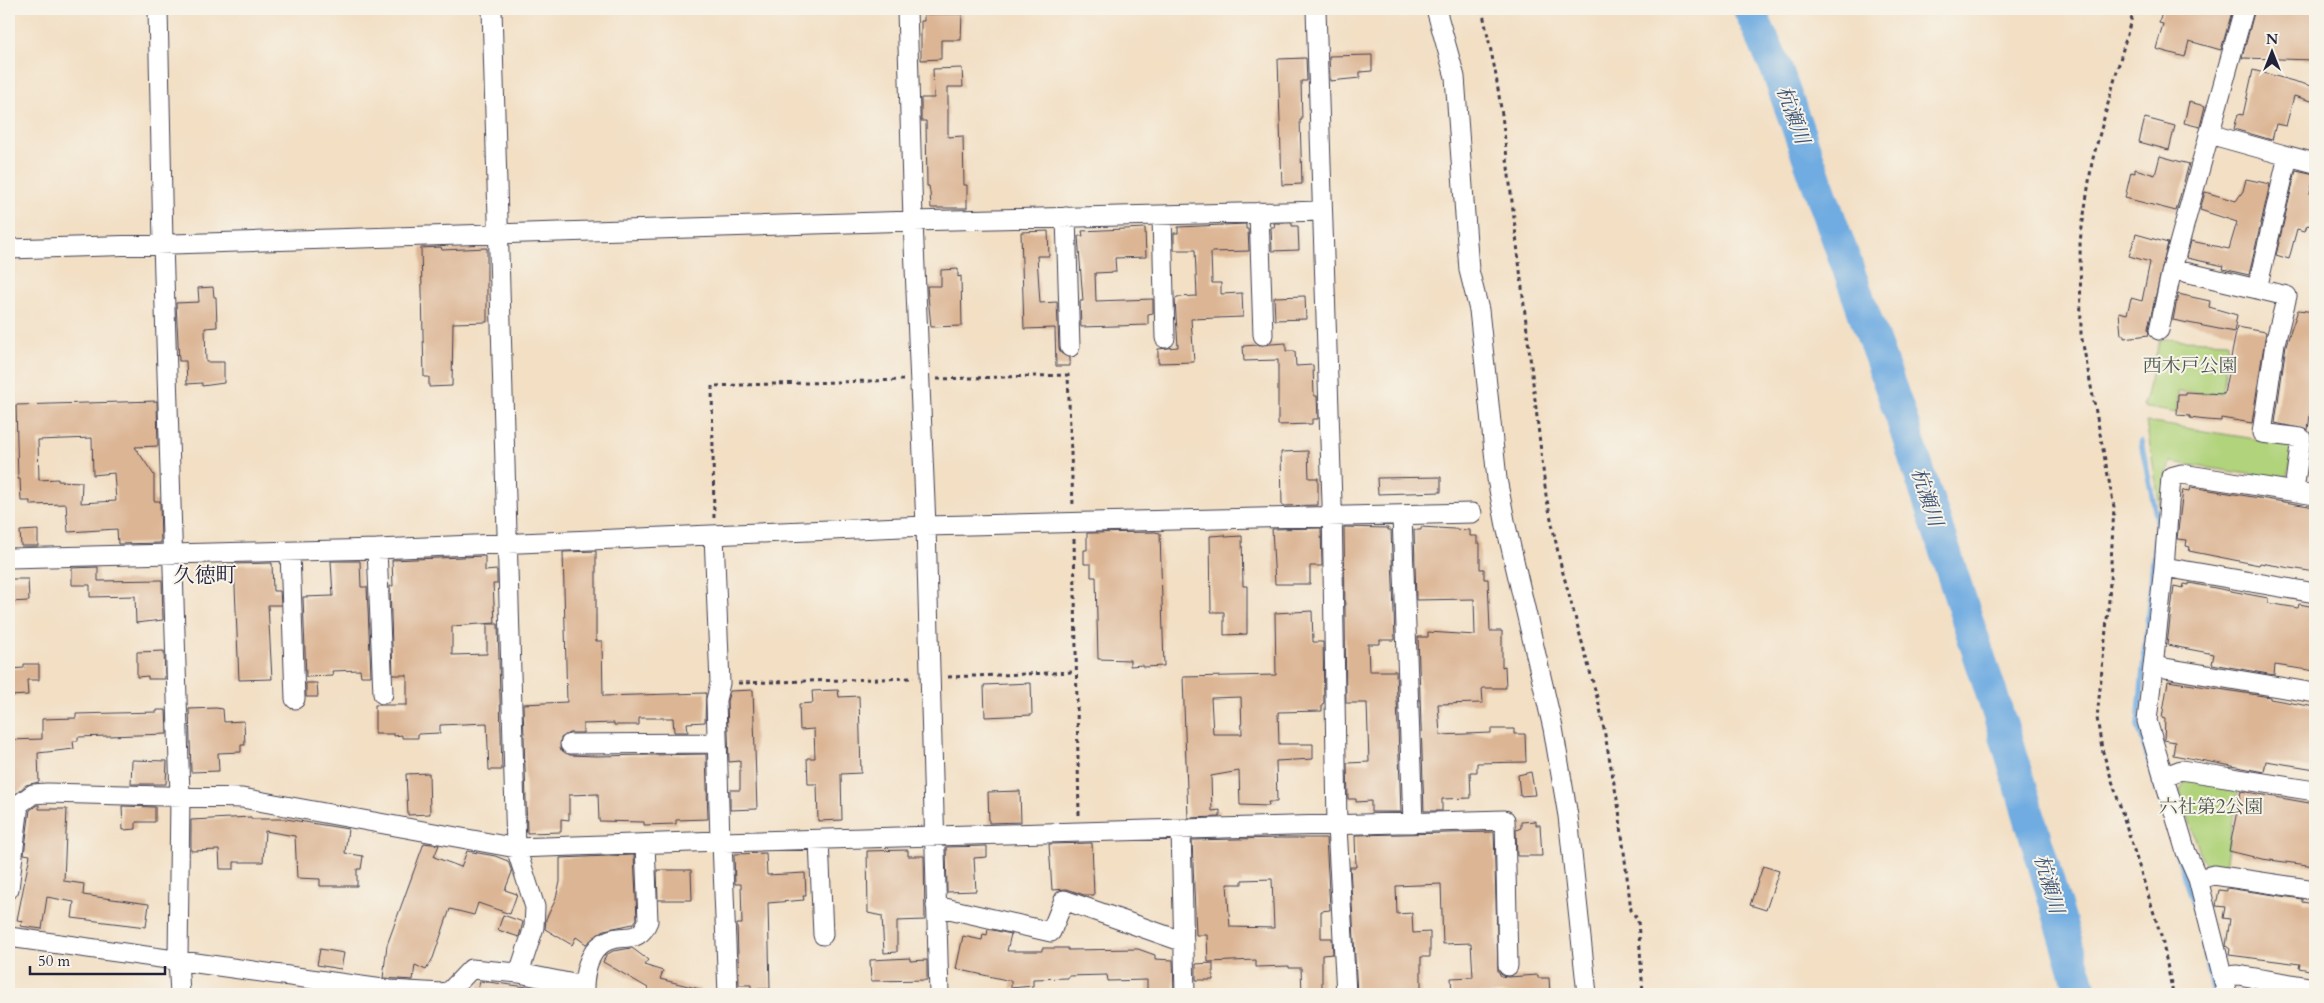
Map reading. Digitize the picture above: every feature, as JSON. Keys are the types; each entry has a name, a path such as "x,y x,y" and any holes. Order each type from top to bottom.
{"street":[{"path":"158,9 163,243 180,796 178,959 180,994"},
{"path":"492,9 509,544 516,848 534,907 534,927 519,973"},
{"path":"907,9 913,221 926,526 940,994"},
{"path":"1316,9 1331,517 1337,826 1346,994"},
{"path":"1436,9 1455,77 1469,270 1479,310 1497,479 1555,738 1568,816 1588,994"},
{"path":"2159,330 2172,269 2244,9"},
{"path":"2209,134 2288,156 2314,160"},
{"path":"2257,289 2288,156"},
{"path":"9,249 498,233 1322,211"},
{"path":"1259,212 1263,335"},
{"path":"1162,215 1165,338"},
{"path":"1066,217 1070,347"},
{"path":"2172,269 2287,296 2275,343 2262,433 2300,438 2294,491"},
{"path":"2315,495 2182,474 2171,477 2164,567 2147,721 2186,852 2198,879 2226,985 2238,974 2315,988"},
{"path":"9,558 377,549 926,526 1402,516 1472,512"},
{"path":"1402,516 1413,823"},
{"path":"714,535 720,683 716,700 717,743 728,994"},
{"path":"377,549 383,694"},
{"path":"290,552 295,699"},
{"path":"2164,567 2315,593"},
{"path":"2153,666 2315,693"},
{"path":"570,744 717,743"},
{"path":"2163,777 2181,770 2315,791"},
{"path":"9,889 20,804 33,794 242,798 516,848 1505,820 1508,966"},
{"path":"1181,830 1185,994"},
{"path":"819,840 823,935"},
{"path":"9,936 390,990 442,993 450,991 471,970 519,973 584,990 585,973 589,960 598,948 610,940 628,939 638,934 648,921 645,844"},
{"path":"2198,879 2214,875 2315,890"},
{"path":"936,906 1051,932 1064,900 1184,942"}],"path":[{"path":"1482,9 1502,115 1546,495 1560,562 1600,708 1610,759 1625,853 1631,910 1638,920 1643,994"},
{"path":"2134,9 2097,143 2084,207 2080,241 2081,334 2114,508 2109,600 2097,718 2102,749 2162,939 2173,994"},
{"path":"714,535 712,386 1068,375 1080,833"},
{"path":"720,683 1075,672"}],"green space":[{"name":"西木戸公園","path":"2160,339 2228,342 2223,393 2178,392 2176,413 2143,407"},
{"path":"2146,422 2294,445 2287,480 2170,462 2160,506"},
{"name":"六社第2公園","path":"2188,779 2239,786 2225,866 2209,865 2202,859 2180,791"}],"building":[{"path":"2163,9 2221,9 2232,12 2221,50 2189,41 2185,57 2156,49 2163,24 2159,23"},
{"path":"2255,9 2315,9 2315,60 2242,58"},
{"path":"924,14 962,14 961,40 941,40 941,59 921,60 921,21 924,21"},
{"path":"1372,55 1372,71 1360,72 1360,78 1330,81 1329,56"},
{"path":"1306,58 1307,81 1301,81 1302,184 1282,185 1278,59"},
{"path":"962,68 963,87 948,87 948,137 963,136 964,185 967,185 967,208 931,208 929,186 927,186 926,121 921,121 921,98 934,98 933,69"},
{"path":"2253,70 2315,87 2315,102 2294,96 2286,126 2276,124 2272,140 2234,129 2238,114 2243,115"},
{"path":"2189,102 2205,106 2200,127 2184,123"},
{"path":"2145,118 2175,126 2169,150 2139,142"},
{"path":"2160,156 2189,164 2176,211 2125,198 2131,172 2135,173 2135,169 2155,175"},
{"path":"2296,170 2315,174 2310,194 2314,195 2312,203 2315,205 2310,226 2307,225 2305,231 2297,229 2289,259 2276,255"},
{"path":"2246,179 2270,184 2249,275 2223,269 2224,266 2187,258 2191,241 2229,249 2237,222 2200,210 2205,192 2236,201 2243,191"},
{"path":"1274,223 1292,223 1292,226 1298,226 1299,250 1272,251 1271,227 1275,227"},
{"path":"1246,224 1249,251 1211,252 1212,283 1221,283 1221,294 1242,293 1243,317 1191,319 1194,362 1158,363 1158,349 1178,347 1175,299 1177,297 1197,296 1195,250 1174,250 1174,233 1178,233 1178,227"},
{"path":"1145,228 1146,257 1115,258 1116,272 1095,273 1096,301 1153,299 1153,313 1148,314 1148,325 1081,327 1080,301 1083,301 1078,236 1083,236 1082,231"},
{"path":"1048,231 1049,256 1037,256 1040,303 1057,302 1059,348 1061,353 1070,358 1070,366 1056,366 1055,328 1024,329 1021,232"},
{"path":"2136,234 2168,243 2148,328 2149,335 2124,338 2124,335 2121,335 2119,312 2127,314 2131,298 2142,301 2150,262 2129,256"},
{"path":"441,247 442,250 487,248 487,322 453,323 452,386 429,387 429,377 424,377 421,248"},
{"path":"958,269 958,277 961,276 962,326 931,327 927,286 941,286 941,270"},
{"path":"213,287 214,297 216,297 217,327 205,328 206,362 224,362 224,383 202,386 202,383 187,384 186,361 179,361 176,303 199,302 198,288"},
{"path":"2178,294 2210,301 2209,307 2237,315 2234,332 2173,320"},
{"path":"1305,296 1306,319 1275,320 1274,297"},
{"path":"2298,310 2315,312 2315,379 2308,430 2275,423 2286,345"},
{"path":"2237,327 2266,332 2252,423 2221,418 2221,421 2206,420 2177,415 2178,394 2185,394 2185,392 2224,394"},
{"path":"1286,343 1286,351 1295,351 1296,366 1313,365 1314,396 1317,396 1318,419 1312,419 1312,424 1278,425 1278,360 1244,361 1243,346"},
{"path":"157,401 158,446 135,447 154,475 154,501 160,501 161,543 118,544 117,529 68,532 66,504 30,505 30,501 21,501 20,479 18,479 16,405","holes":["92,438 93,475 114,473 116,501 81,503 82,482 58,481 58,479 39,480 38,440"]},
{"path":"1308,451 1309,478 1318,478 1318,505 1282,506 1281,452"},
{"path":"1441,477 1441,492 1378,494 1377,478"},
{"path":"2191,487 2315,507 2315,572 2260,563 2259,565 2189,551 2190,547 2186,546 2187,540 2177,539 2183,490 2190,491"},
{"path":"1344,527 1388,528 1388,530 1391,530 1395,640 1380,640 1380,644 1368,644 1369,671 1396,671 1401,812 1371,812 1371,801 1356,802 1356,799 1348,799 1347,763 1369,762 1367,703 1346,703"},
{"path":"1421,527 1470,530 1470,536 1477,536 1477,543 1480,543 1480,569 1484,569 1484,579 1488,579 1490,631 1502,631 1502,667 1505,666 1506,688 1482,688 1483,703 1438,704 1440,735 1491,733 1491,729 1514,729 1514,734 1525,734 1526,762 1477,763 1477,772 1470,772 1471,798 1442,799 1442,811 1424,811 1418,637 1428,637 1428,632 1475,635 1474,599 1416,600 1414,530 1421,530"},
{"path":"1321,528 1322,566 1310,566 1310,584 1275,584 1272,529"},
{"path":"38,530 38,546 21,546 20,531"},
{"path":"1087,533 1160,533 1164,666 1130,666 1130,660 1098,659 1096,577 1091,577 1091,564 1084,564 1084,550 1087,550"},
{"path":"1225,535 1225,537 1242,536 1243,586 1247,586 1247,634 1224,635 1224,612 1211,612 1210,536"},
{"path":"596,551 596,641 602,641 603,696 706,693 705,722 687,723 688,732 674,732 673,718 639,718 639,725 614,725 614,723 583,724 583,733 569,733 561,738 560,749 570,755 596,756 706,754 708,819 676,820 676,824 644,825 644,822 599,821 598,794 569,795 569,820 561,819 561,832 527,833 523,704 567,702 563,552"},
{"path":"485,556 485,571 497,570 497,584 493,584 495,623 452,626 452,655 487,654 487,624 498,624 502,770 489,770 487,723 440,725 440,733 418,734 418,738 402,738 402,735 394,736 394,734 375,734 375,705 407,705 407,675 393,675 390,586 393,586 392,560"},
{"path":"331,561 360,561 361,587 367,587 371,676 361,676 360,670 332,671 333,676 306,677 303,597 333,596"},
{"path":"272,563 273,591 280,591 281,605 268,605 272,679 239,680 234,564"},
{"path":"98,567 98,581 162,580 163,620 136,623 135,596 90,597 90,585 72,585 72,568"},
{"path":"9,579 28,579 29,601 9,602"},
{"path":"2189,583 2268,598 2268,603 2298,608 2299,604 2315,607 2315,671 2275,665 2274,675 2212,664 2214,654 2167,645 2174,586 2183,588 2184,584 2189,585"},
{"path":"1312,611 1313,642 1323,642 1324,703 1322,704 1322,711 1278,712 1279,744 1313,744 1313,759 1276,761 1277,802 1268,802 1269,806 1240,805 1239,771 1211,776 1212,811 1220,810 1220,817 1188,818 1183,677 1276,675 1275,613","holes":["1241,697 1242,734 1213,734 1211,698"]},
{"path":"164,651 165,679 148,679 148,676 137,677 137,652"},
{"path":"24,664 39,664 39,680 27,680 28,695 9,696 9,669 24,668"},
{"path":"2168,681 2270,697 2270,699 2315,707 2315,769 2266,761 2264,772 2173,755 2175,742 2164,740 2165,719 2162,718"},
{"path":"306,683 317,683 318,697 306,697"},
{"path":"1031,683 1032,715 985,717 984,685"},
{"path":"753,690 757,809 730,810 730,790 740,790 740,761 729,762 727,701 730,691"},
{"path":"838,690 839,697 859,696 861,773 841,774 842,820 818,821 817,784 808,784 807,758 815,758 814,729 800,730 799,704 813,703 812,691"},
{"path":"189,709 223,709 224,722 244,721 245,745 241,745 241,752 218,753 219,771 191,772"},
{"path":"157,710 166,710 167,734 78,737 78,741 73,741 74,749 38,753 39,782 26,785 9,800 9,740 42,739 42,719 76,718 76,714 157,712"},
{"path":"132,760 167,761 166,784 131,784"},
{"path":"1531,772 1535,795 1520,796 1518,775"},
{"path":"429,773 430,814 408,815 406,774"},
{"path":"1020,791 1021,822 989,823 988,792"},
{"path":"2241,791 2315,804 2315,866 2262,859 2229,851"},
{"path":"39,805 39,809 67,809 64,881 84,884 83,895 149,904 146,927 72,918 74,902 47,897 42,929 20,926 23,921 17,920 30,855 24,854 30,810"},
{"path":"122,806 155,807 155,822 136,822 136,829 123,830"},
{"path":"251,817 251,819 286,819 348,829 345,853 363,856 361,869 357,869 357,886 320,886 320,879 297,878 295,836 265,831 263,862 234,862 234,869 220,869 219,850 191,851 191,820"},
{"path":"1536,821 1536,825 1540,825 1542,856 1517,856 1516,830 1521,828 1521,822"},
{"path":"1494,832 1498,971 1501,976 1508,977 1538,975 1538,978 1549,978 1550,994 1452,994 1451,978 1473,977 1471,943 1443,944 1441,884 1396,886 1397,914 1412,913 1413,933 1430,932 1430,957 1421,957 1421,994 1357,994 1350,867 1356,867 1355,835"},
{"path":"1326,838 1330,910 1321,911 1321,938 1332,938 1333,954 1322,955 1322,994 1302,994 1301,968 1289,968 1289,966 1256,967 1256,960 1208,962 1207,935 1196,935 1192,840","holes":["1272,879 1274,928 1230,927 1227,884 1242,884 1242,880"]},
{"path":"424,843 439,845 434,857 461,867 467,851 495,856 508,861 512,872 505,890 517,894 510,914 478,903 474,915 450,909 433,958 426,970 415,965 413,980 383,978 387,945"},
{"path":"1092,843 1094,895 1084,895 1067,889 1052,890 1049,844"},
{"path":"987,846 987,857 974,858 976,891 947,892 946,847"},
{"path":"908,850 908,856 924,856 925,920 897,921 897,952 884,953 882,916 868,913 867,851"},
{"path":"766,853 767,875 805,873 806,896 803,896 804,900 768,903 770,989 751,989 751,985 739,985 737,924 742,924 741,884 735,884 734,854"},
{"path":"634,855 637,919 633,924 604,930 586,944 576,937 572,945 545,929 546,919 555,901 560,882 560,858"},
{"path":"1763,866 1779,871 1766,910 1750,905"},
{"path":"657,870 691,870 692,900 658,900"},
{"path":"2227,888 2302,899 2302,902 2315,904 2315,971 2299,968 2300,964 2229,955 2230,949 2226,946 2230,919 2223,918 2225,907 2216,906 2219,890 2227,891"},
{"path":"503,915 523,922 519,937 498,930"},
{"path":"988,929 1011,934 1007,951 1042,951 1042,948 1068,948 1068,950 1138,949 1155,955 1155,959 1173,960 1174,994 1147,994 1147,980 1108,981 1107,975 1033,979 1033,986 1011,988 1011,981 956,969 963,936 982,940 983,934 987,935"},
{"path":"632,948 648,960 644,965 663,971 660,979 700,989 700,994 645,994 648,988 603,962 606,955 613,951"},
{"path":"320,949 344,953 341,969 317,965"},
{"path":"910,958 910,961 927,960 927,980 871,981 870,960"},
{"path":"1213,963 1213,980 1196,980 1196,964"},
{"path":"480,981 535,988 534,994 500,994 478,990"}],"waterway":[{"name":"杭瀬川","path":"1749,9 1776,68 1899,411 2005,735 2082,994"},
{"path":"2141,442 2157,519 2138,725 2165,813"},
{"path":"2177,853 2198,920 2214,994"}],"district":[{"name":"久徳町","path":"205,575"}]}
